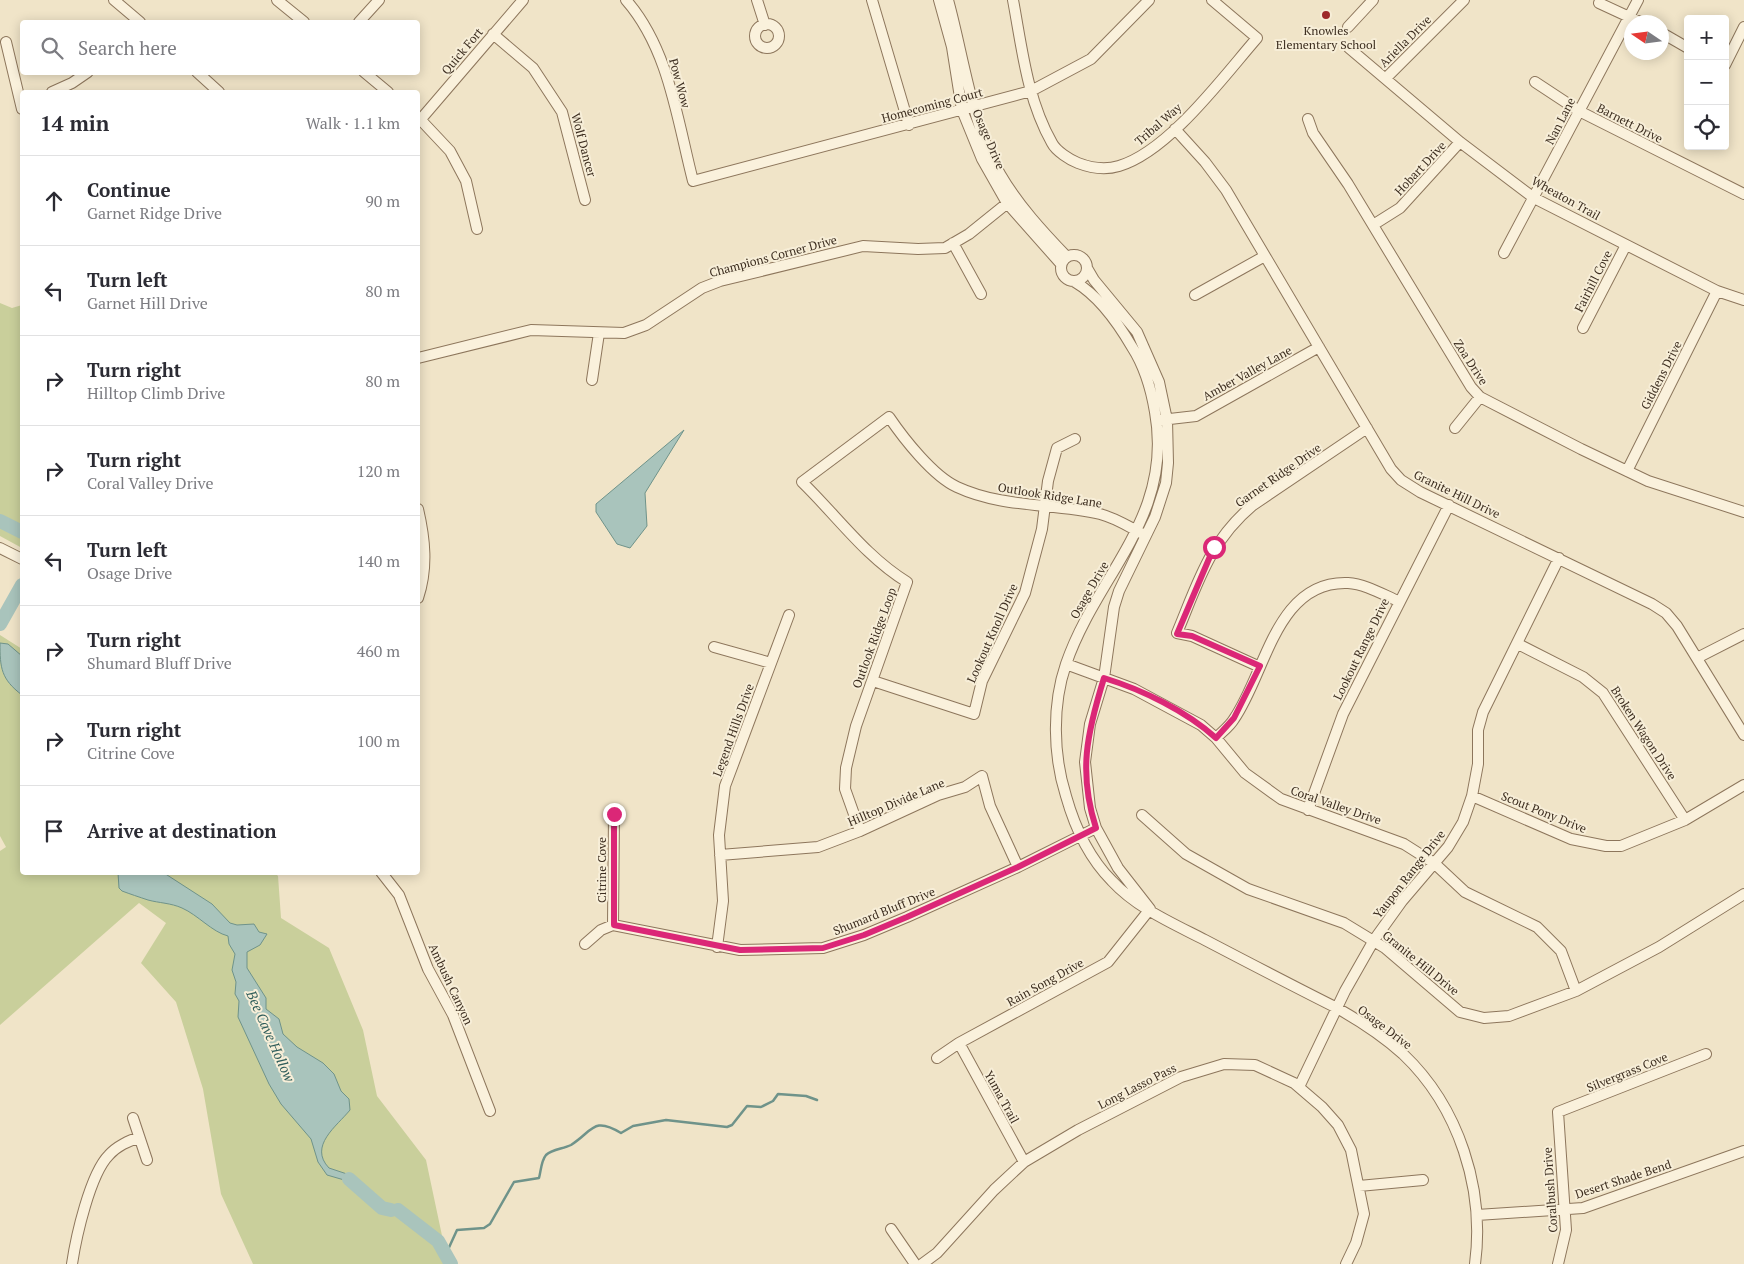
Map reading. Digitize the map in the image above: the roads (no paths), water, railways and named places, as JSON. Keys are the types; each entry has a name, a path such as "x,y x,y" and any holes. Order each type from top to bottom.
{"street":[{"path":"114,0 133,20"},
{"path":"277,0 302,20"},
{"path":"361,20 379,0"},
{"name":"Quick Fort","path":"420,117 523,0"},
{"name":"Pow Wow","path":"626,0 651,35 662,62 693,180"},
{"path":"757,0 765,25"},
{"path":"872,0 909,124"},
{"name":"Osage Drive","path":"939,0 952,48 962,110 982,159 1011,200 1064,261"},
{"name":"Osage Drive","path":"948,0 974,107 1011,200"},
{"name":"Tribal Way","path":"1013,0 1031,91 1053,145 1072,160 1088,167 1106,169 1135,160 1174,130 1257,38 1212,0"},
{"name":"Homecoming Court","path":"693,180 1031,91 1091,59 1150,0"},
{"path":"1348,27 1373,0"},
{"name":"Ariella Drive","path":"1386,78 1464,0"},
{"name":"Nan Lane","path":"1630,15 1638,0"},
{"path":"1599,3 1625,15"},
{"name":"Nan Lane","path":"1504,254 1624,26"},
{"path":"1727,60 1744,27"},
{"name":"Wolf Dancer","path":"493,34 533,68 562,112 585,200"},
{"path":"1669,38 1684,46"},
{"path":"6,42 20,98"},
{"name":"Wheaton Trail","path":"1349,48 1460,142 1534,198 1717,291 1744,300"},
{"path":"56,90 83,75"},
{"path":"199,75 217,90"},
{"path":"368,75 386,90"},
{"name":"Barnett Drive","path":"1535,82 1579,111 1744,194"},
{"path":"420,119 450,151 466,181 477,229"},
{"name":"Zoa Drive","path":"1308,119 1313,133 1373,225 1471,387 1480,397 1648,481 1744,512"},
{"name":"Granite Hill Drive","path":"1174,130 1205,162 1226,190 1391,469 1401,480 1448,505 1652,604 1666,613 1678,626 1744,735"},
{"name":"Hobart Drive","path":"1373,225 1400,208 1460,142"},
{"name":"Champions Corner Drive","path":"420,358 531,330 624,333 646,326 702,288 818,256 863,246 918,249 945,248 969,234 1011,200"},
{"path":"953,243 981,294"},
{"name":"Fairhill Cove","path":"1583,328 1626,244"},
{"path":"1195,295 1265,256"},
{"path":"1080,257 1087,268 1082,279 1074,282 1064,276 1064,261 1080,257"},
{"name":"Osage Drive","path":"1087,268 1094,280 1137,332 1159,382 1168,463 1166,483 1155,517 1141,533 1084,623 1066,664 1057,705 1057,749 1062,783 1080,836 1110,880 1129,898 1159,916 1365,1024 1403,1055 1432,1088 1448,1115 1464,1150 1473,1187 1477,1215 1474,1264"},
{"name":"Osage Drive","path":"1074,282 1084,287 1107,311 1139,358 1147,375 1162,420"},
{"name":"Giddens Drive","path":"1626,471 1717,291"},
{"path":"592,380 599,333"},
{"name":"Amber Valley Lane","path":"1162,420 1196,416 1319,347"},
{"path":"1455,428 1480,397"},
{"name":"Outlook Ridge Lane","path":"888,416 912,447 956,487 998,500 1102,514 1141,533"},
{"name":"Outlook Ridge Loop","path":"860,831 845,789 846,768 856,726 908,582 889,571 850,534 802,482 888,416"},
{"name":"Garnet Ridge Drive","path":"1260,666 1192,636 1177,634 1214,547 1236,520 1253,505 1367,428"},
{"name":"Lookout Knoll Drive","path":"872,680 974,714 982,681 1024,593 1040,538 1048,481 1057,448 1075,439"},
{"name":"Lookout Range Drive","path":"1308,810 1343,714 1398,601 1448,505"},
{"path":"420,522 424,542 424,567 420,588"},
{"name":"Osage Drive","path":"1141,533 1114,607 1104,678 1090,724 1085,762 1090,808 1096,828 1118,868 1150,909"},
{"path":"0,548 20,558"},
{"name":"Yaupon Range Drive","path":"1299,1087 1337,1008 1374,940 1448,847 1463,822 1472,796 1478,764 1478,730 1483,712 1559,558"},
{"path":"1216,738 1234,718 1271,641 1298,600 1312,590 1328,584 1349,583 1366,587 1398,601"},
{"name":"Legend Hills Drive","path":"717,947 723,900 719,835 725,786 789,615"},
{"path":"1697,658 1744,634"},
{"name":"Broken Wagon Drive","path":"1518,644 1583,677 1603,693 1685,820"},
{"path":"714,647 771,664"},
{"name":"Coral Valley Drive","path":"1066,664 1134,689 1201,725 1216,738 1244,773 1280,799 1404,844 1434,863 1465,892 1537,927 1562,951 1576,991"},
{"name":"Hilltop Divide Lane","path":"720,855 818,847 860,831 938,795 966,787 982,776 990,806 1018,867"},
{"name":"Scout Pony Drive","path":"1472,796 1571,839 1606,846 1621,846 1685,820 1744,785"},
{"name":"Citrine Cove","path":"614,814 614,925"},
{"name":"Granite Hill Drive","path":"1142,815 1186,854 1248,889 1344,923 1374,940 1460,1012 1484,1018 1509,1016 1576,991 1659,947 1744,894"},
{"name":"Shumard Bluff Drive","path":"614,925 717,947 740,950 823,948 864,935 1018,867 1096,828"},
{"name":"Ambush Canyon","path":"383,875 399,895 428,969 453,1015 490,1111"},
{"name":"Rain Song Drive","path":"937,1058 959,1043 1108,962 1150,909"},
{"path":"584,944 601,930 614,925"},
{"name":"Yuma Trail","path":"959,1043 1024,1162"},
{"name":"Silvergrass Cove","path":"1558,1112 1706,1054"},
{"name":"Long Lasso Pass","path":"922,1264 937,1253 994,1190 1024,1162 1078,1130 1181,1077 1224,1064 1255,1065 1299,1087 1322,1107 1338,1125 1351,1150 1364,1214 1346,1264"},
{"name":"Coralbush Drive","path":"1558,1112 1565,1238 1558,1264"},
{"path":"133,1118 146,1160"},
{"path":"72,1264 74,1248 94,1180 109,1155 132,1140 139,1138"},
{"name":"Desert Shade Bend","path":"1477,1215 1583,1208 1744,1151"},
{"path":"1359,1186 1423,1180"},
{"path":"891,1229 915,1264"}],"water":[{"path":"684,430 645,493 647,526 630,548 617,544 596,512 596,504"},
{"path":"0,643 8,644 20,654 20,693 6,678 0,659"},
{"path":"118,875 167,875 212,904 230,923 237,925 254,924 259,932 267,934 260,945 247,952 247,968 266,998 266,1009 279,1019 283,1034 297,1047 323,1063 334,1074 341,1091 349,1099 350,1110 332,1130 323,1144 323,1160 329,1168 356,1177 362,1190 351,1182 327,1175 318,1162 311,1139 281,1104 269,1084 238,1017 239,1001 235,994 236,982 232,970 235,954 229,944 228,936 216,931 182,908 148,900 122,891 119,888"}],"waterway":[{"name":"Bee Cave Hollow","path":"0,521 20,531"},
{"name":"Bee Cave Hollow","path":"0,624 20,589"},
{"path":"446,1254 457,1230 484,1228 490,1224 514,1182 539,1178 546,1155 551,1151 571,1145 594,1127 604,1126 621,1133 633,1126 666,1120 727,1127 732,1125 747,1106 761,1107 773,1101 778,1094 806,1096 817,1100"},
{"name":"Bee Cave Hollow","path":"349,1179 382,1208 391,1210"},
{"name":"Bee Cave Hollow","path":"398,1210 438,1241 451,1264"}],"place":[{"name":"Knowles Elementary School","path":"1326,15"}]}
